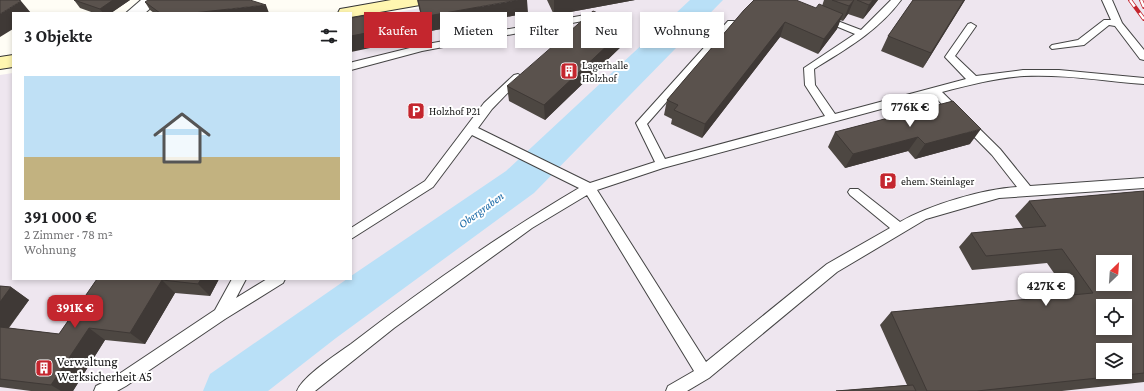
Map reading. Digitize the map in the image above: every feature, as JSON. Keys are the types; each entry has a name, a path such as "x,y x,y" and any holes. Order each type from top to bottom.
{"main road":[{"path":"352,12 420,0"},
{"path":"0,63 12,62"}],"street":[{"path":"135,12 152,0"}],"lane":[{"path":"832,118 810,85 809,68 863,34 884,16 896,0"},
{"path":"1107,0 1118,24 1144,57"},
{"path":"812,14 863,34"},
{"path":"573,20 585,18 573,29"},
{"path":"1055,46 1081,43 1107,22 1118,24"},
{"path":"662,164 641,122 731,23"},
{"path":"971,26 950,57 974,80"},
{"path":"352,66 422,48 515,31"},
{"path":"352,233 414,195 428,184 488,106 527,69"},
{"path":"304,391 331,368 420,301 528,224 589,188 662,164 974,80 1023,73 1059,73 1144,80"},
{"path":"934,90 968,127 996,152 1027,191"},
{"path":"471,129 570,177 589,188 704,373"},
{"path":"673,391 704,373 832,268 899,228 929,213 999,192 1144,183"},
{"path":"854,192 899,228"},
{"path":"220,314 238,280"},
{"path":"101,391 120,381 220,314 276,280"}],"shaded area":[{"path":"462,0 1144,0 1144,391 0,391 0,75 12,73 12,280 352,280 352,21 364,19 364,48 432,48 432,12 399,12"}],"building":[{"path":"0,0 18,0 21,1 0,14"},
{"path":"74,0 113,0 100,9"},
{"path":"148,0 250,0 266,5 202,12 159,12 145,2"},
{"path":"418,0 518,0 450,12 440,12 440,14 432,15 432,12 421,12"},
{"path":"754,0 796,0 816,8 819,4 843,14 824,39 785,22 705,124 674,110 678,105 667,100 711,48 724,48 724,33"},
{"path":"832,0 854,0 849,6"},
{"path":"857,0 873,0 869,5"},
{"path":"913,0 964,0 931,53 888,36"},
{"path":"364,16 364,33 352,36 352,18"},
{"path":"581,21 581,48 605,48 544,105 507,86 551,48 573,48 573,28"},
{"path":"953,101 981,129 925,144 918,137 853,154 835,132"},
{"path":"1144,191 1144,373 1132,374 1132,343 1096,343 1096,378 977,391 927,391 891,312 1093,293 1062,249 986,256 971,233 1046,226 1029,201"},
{"path":"96,280 162,280 130,333 89,328 51,385 0,379 0,327 59,334"},
{"path":"162,280 200,280 198,284"},
{"path":"0,286 11,287 0,302"},
{"path":"913,385 916,391 836,391"}],"waterway":[{"name":"Obergraben","path":"228,391 320,323 520,182 708,0"}],"railway":[{"path":"1130,0 1144,19"},
{"path":"1141,0 1144,7"}],"place":[{"name":"Lagerhalle Holzhof","path":"569,71"},
{"name":"Holzhof P21","path":"416,111"},
{"name":"ehem. Steinlager","path":"888,181"},
{"name":"Verwaltung Werksicherheit A5","path":"44,368"}]}
